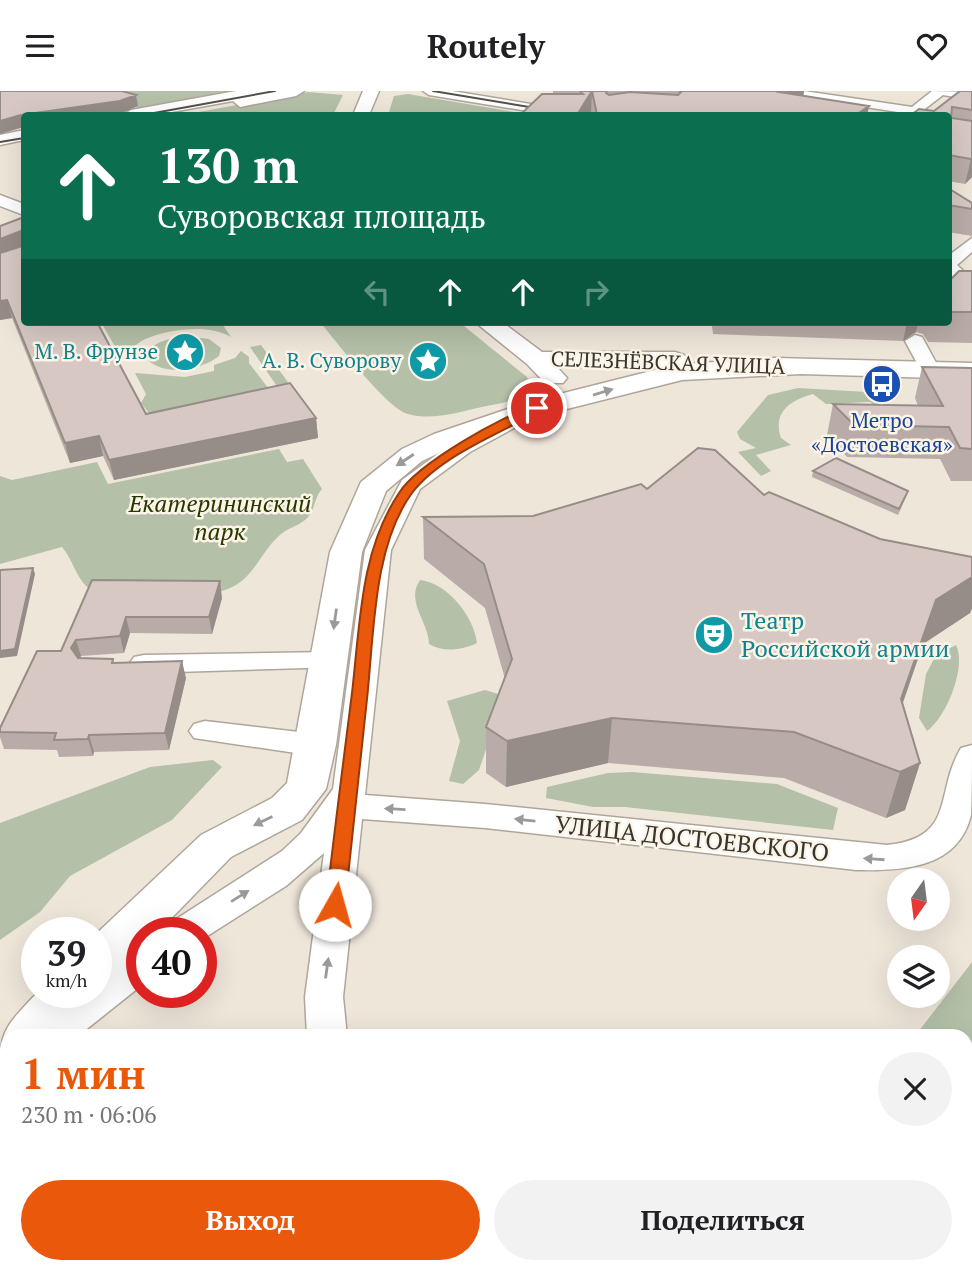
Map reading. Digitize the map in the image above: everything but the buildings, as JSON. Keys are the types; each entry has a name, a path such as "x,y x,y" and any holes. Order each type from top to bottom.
{"main road":[{"path":"147,112 262,91"},
{"path":"183,112 296,91"},
{"path":"362,112 371,91"},
{"path":"0,140 21,136"},
{"path":"0,147 21,143"},
{"path":"492,326 536,359 556,383 551,397 537,408"},
{"name":"СЕЛЕЗНЁВСКАЯ УЛИЦА","path":"536,359 598,357 972,372"},
{"name":"СЕЛЕЗНЁВСКАЯ УЛИЦА","path":"362,551 372,488 412,455 444,440 537,408 682,372 800,367"},
{"path":"112,948 216,846 287,809 306,789 329,661 362,551"},
{"path":"34,1029 54,1008"}],"street":[{"path":"429,91 559,112"},
{"path":"801,107 818,94 907,112"},
{"path":"916,96 972,96"},
{"path":"914,112 939,97"},
{"path":"480,112 481,108 493,102"},
{"path":"0,199 21,209"},
{"path":"952,238 972,242"},
{"path":"952,261 972,242"},
{"path":"952,264 972,267"},
{"path":"952,267 972,289"},
{"path":"915,341 930,370"},
{"path":"326,1029 324,997 349,790 362,551 419,478 462,447 537,408"},
{"path":"120,665 329,661"},
{"path":"205,731 316,745"},
{"name":"УЛИЦА ДОСТОЕВСКОГО","path":"349,790 485,816 890,859 912,858 936,846 966,800 972,756"},
{"path":"208,917 274,875 312,846 349,790"},
{"path":"58,1029 126,976"}],"shaded area":[{"path":"972,965 972,1029 967,1029"}],"green space":[{"path":"105,91 244,91 138,108"},
{"path":"308,92 343,95 334,112 198,112"},
{"path":"408,94 514,112 389,112 394,96"},
{"path":"103,326 224,326 231,337 212,330 179,330 148,338 124,352 115,347"},
{"path":"323,326 464,326 527,377 530,387 521,396 502,403 436,416 417,416 408,414 387,400"},
{"path":"193,337 209,339 221,348 219,356 203,365 182,370 161,368 146,357 153,346 159,343"},
{"path":"261,345 298,396 285,398 250,347"},
{"path":"241,351 249,357 249,363 272,393 152,417 141,403 146,394 135,373 185,377 214,371 214,365 235,358"},
{"path":"798,388 884,393 885,414 870,402 826,404 813,394 797,400 785,409 779,421 781,438 791,445 756,455 771,471 761,476 738,452 756,448 740,439 737,432 768,395"},
{"name":"Екатерининский парк","path":"279,449 287,462 303,459 322,489 309,516 281,534 249,575 227,589 197,593 157,588 87,587 62,547 0,564 0,476 12,480 97,462 108,484"},
{"path":"420,580 440,587 450,594 465,612 477,643 453,649 441,649 429,644 416,604 416,588"},
{"path":"956,645 959,666 953,691 941,715 927,731 919,718 926,674 936,655"},
{"path":"485,690 498,694 502,702 479,770 463,784 449,781 460,741 447,701"},
{"path":"213,760 222,767 172,820 70,876 40,912 33,917 21,917 21,925 0,940 0,823 150,767"},
{"path":"632,772 777,784 838,808 833,830 625,807 593,807 546,798 547,787 608,773"},
{"path":"972,962 972,1029 920,1029 937,1008 950,1008 950,991"}],"tram line":[{"path":"160,112 275,91"},
{"path":"433,91 560,112"},
{"path":"0,142 21,138"}],"place":[{"name":"М. В. Фрунзе","path":"185,352"},
{"name":"А. В. Суворову","path":"428,361"},
{"name":"Метро «Достоевская»","path":"882,384"},
{"name":"Театр Российской армии","path":"714,635"}],"route":[{"path":"335,905 367,631 378,550 383,535 410,485 462,447 537,408"}]}
